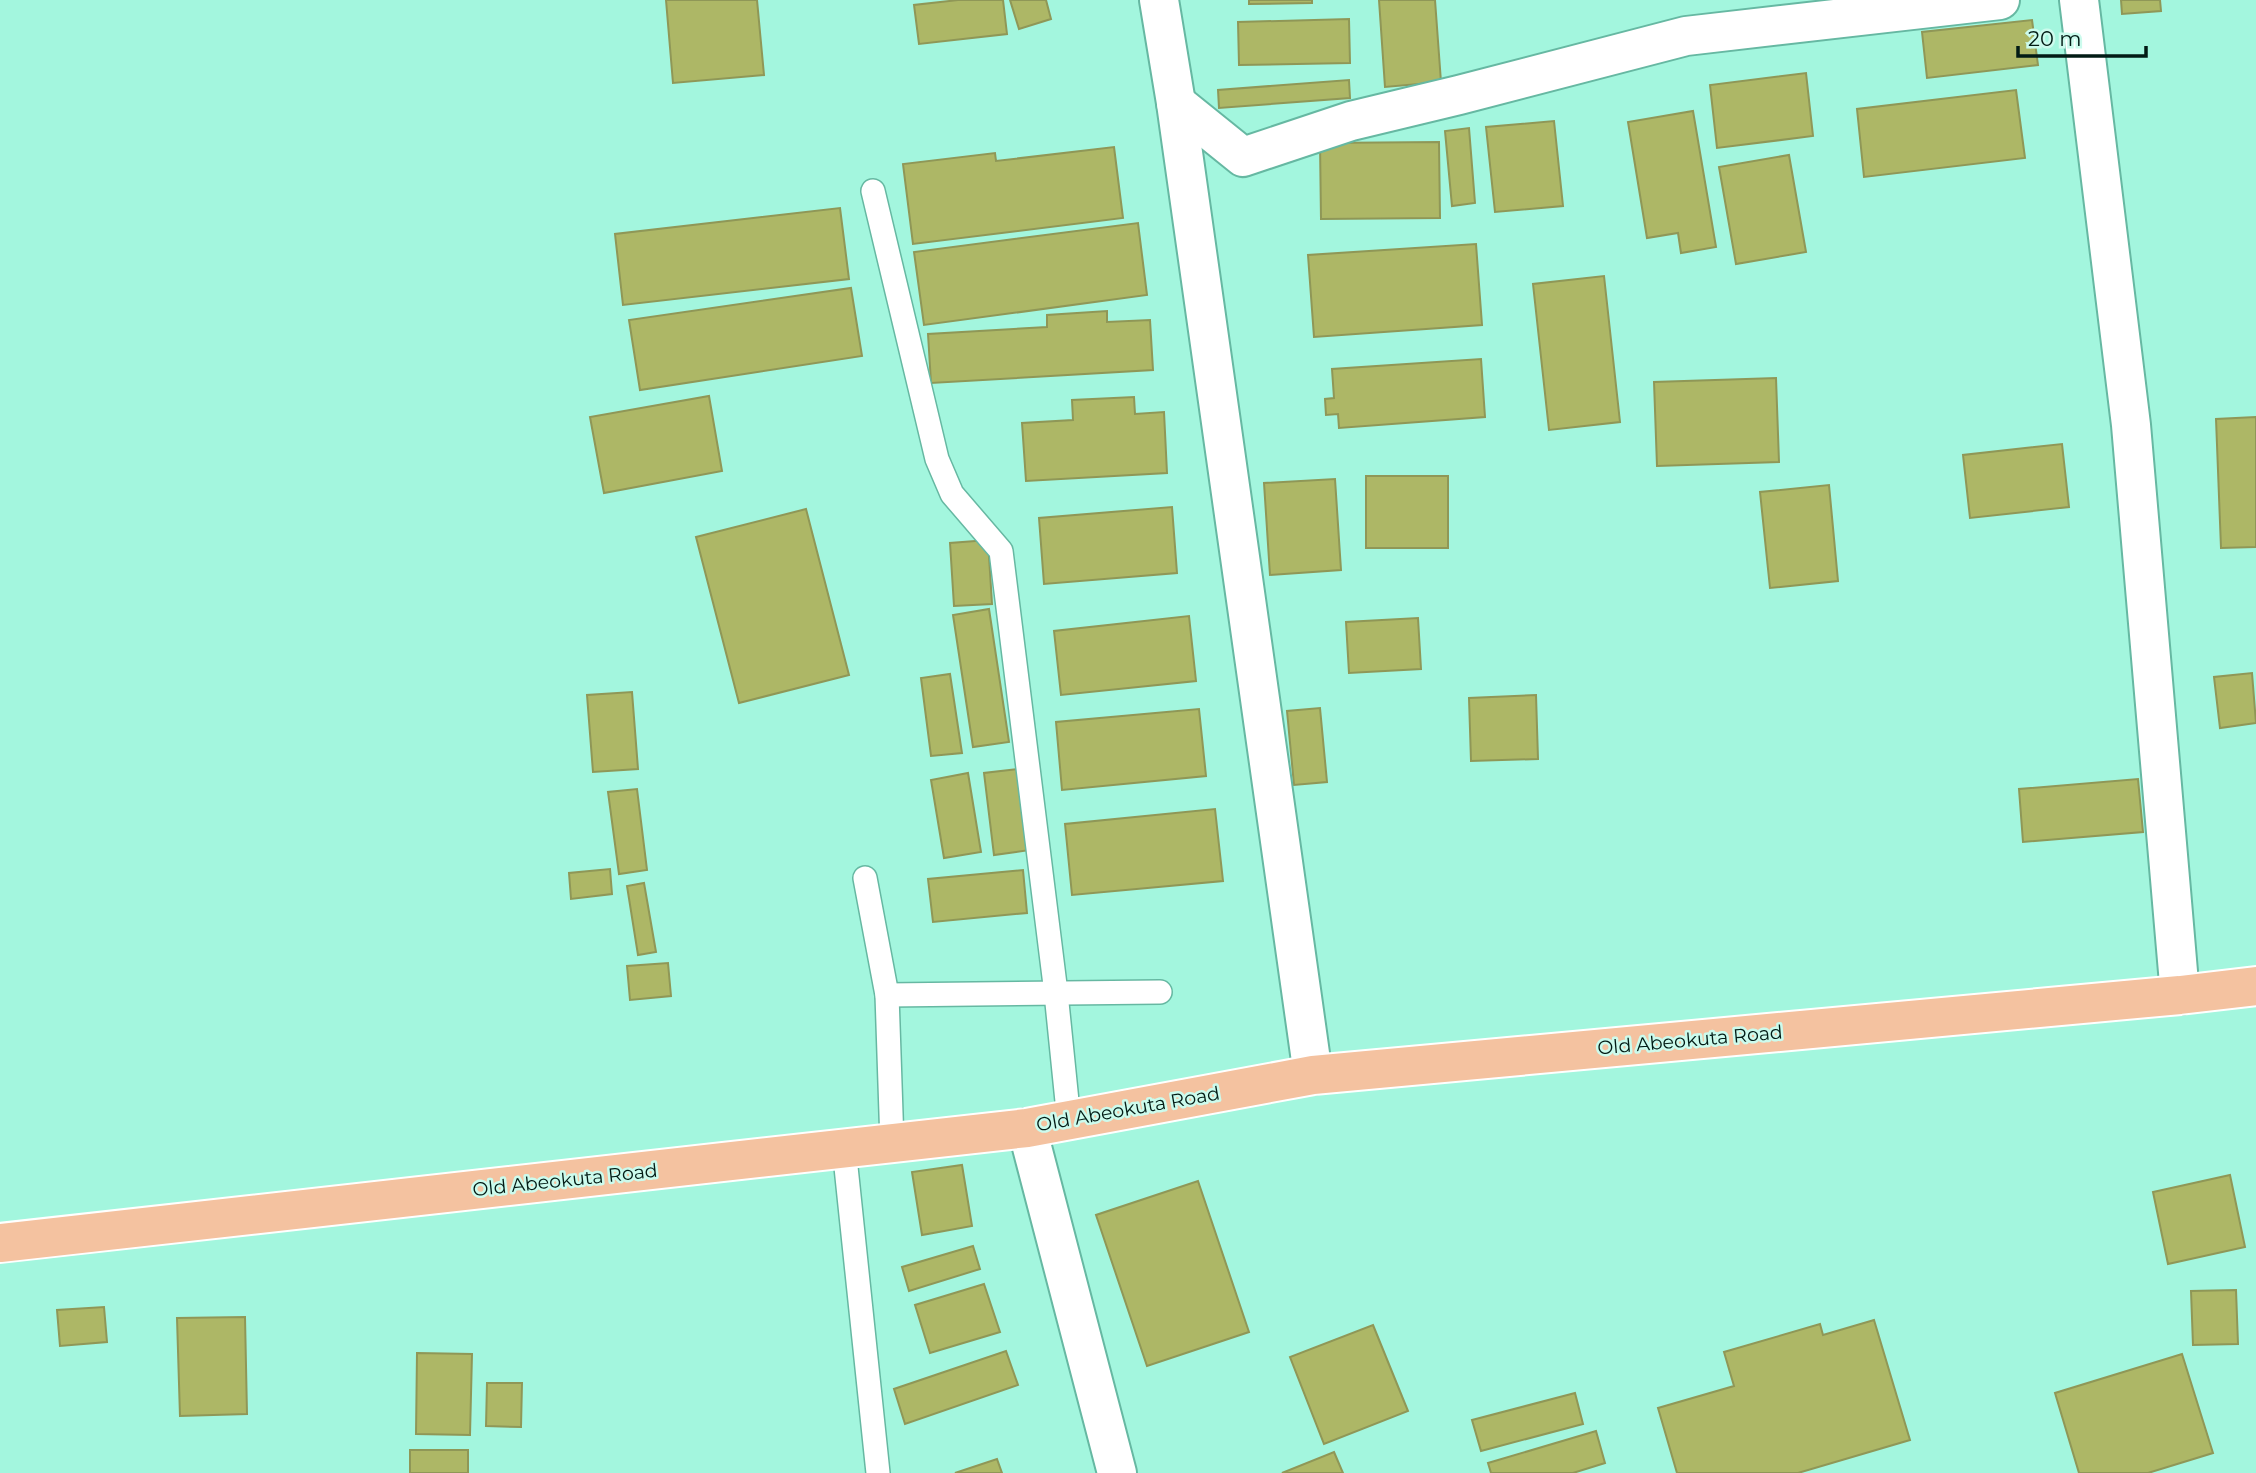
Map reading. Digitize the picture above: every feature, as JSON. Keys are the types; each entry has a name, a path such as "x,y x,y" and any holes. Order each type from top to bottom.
{"highway":[{"name":"Old Abeokuta Road","path":"0,1245 1027,1128 1313,1075 2180,996 2256,986"}],"street":[{"path":"1159,0 1176,103 1313,1075"},
{"path":"1176,103 1243,158 1351,121 1686,36 2000,0"},
{"path":"2079,0 2131,425 2180,996"},
{"path":"1027,1128 1117,1473"}],"lane":[{"path":"873,191 937,459 952,494 1001,551 1056,993 1069,1121"},
{"path":"865,878 887,995 892,1143"},
{"path":"887,995 1160,992"},
{"path":"844,1148 878,1473"}],"building":[{"path":"666,0 757,0 764,75 673,83"},
{"path":"958,0 1003,0 1007,34 919,44 914,5"},
{"path":"1010,0 1046,0 1051,19 1019,29"},
{"path":"1249,0 1312,0 1312,3 1249,4"},
{"path":"1379,0 1435,0 1441,82 1385,87"},
{"path":"2121,0 2160,0 2161,11 2122,14"},
{"path":"1349,19 1350,63 1239,65 1238,22"},
{"path":"2032,20 2038,65 1927,78 1922,32"},
{"path":"1806,73 1813,136 1717,148 1710,85"},
{"path":"1349,80 1350,98 1219,108 1218,90"},
{"path":"2016,90 2025,158 1864,177 1857,109"},
{"path":"1693,111 1716,247 1681,253 1678,233 1647,238 1628,122"},
{"path":"1554,121 1563,206 1495,212 1486,127"},
{"path":"1469,128 1475,203 1452,206 1445,131"},
{"path":"1439,142 1440,218 1321,219 1320,143"},
{"path":"1114,147 1123,218 913,244 903,164 995,153 996,161"},
{"path":"1789,155 1806,252 1736,264 1719,167"},
{"path":"840,208 849,279 623,305 615,234"},
{"path":"1138,223 1147,295 924,325 914,252"},
{"path":"1476,244 1482,325 1314,337 1308,255"},
{"path":"1604,276 1620,422 1549,430 1533,284"},
{"path":"851,288 862,356 640,390 629,320"},
{"path":"1107,311 1107,322 1150,320 1153,370 931,383 928,334 1047,327 1047,315"},
{"path":"1481,359 1485,417 1339,428 1338,414 1326,415 1325,399 1334,398 1332,369"},
{"path":"1776,378 1779,462 1657,466 1654,382"},
{"path":"709,396 722,471 604,493 590,417"},
{"path":"1134,397 1135,414 1164,412 1167,473 1026,481 1022,423 1073,420 1072,400"},
{"path":"2256,417 2256,547 2221,548 2216,419"},
{"path":"2062,444 2069,507 1970,518 1963,455"},
{"path":"1366,476 1448,476 1448,548 1366,548"},
{"path":"1335,479 1341,570 1270,575 1264,483"},
{"path":"1829,485 1838,581 1770,588 1760,492"},
{"path":"1172,507 1177,573 1044,584 1039,518"},
{"path":"806,509 849,675 739,703 696,537"},
{"path":"988,540 992,604 954,606 950,543"},
{"path":"989,609 1009,742 973,747 953,615"},
{"path":"1189,616 1196,681 1061,695 1054,631"},
{"path":"1418,618 1421,669 1349,673 1346,622"},
{"path":"2252,673 2256,723 2220,728 2214,677"},
{"path":"950,674 962,753 931,756 921,678"},
{"path":"632,692 638,769 593,772 587,695"},
{"path":"1536,695 1538,759 1471,761 1469,698"},
{"path":"1320,708 1327,782 1294,785 1287,711"},
{"path":"1199,709 1206,776 1062,790 1056,722"},
{"path":"1019,769 1030,850 994,855 984,773"},
{"path":"968,773 981,852 944,858 931,780"},
{"path":"2138,779 2143,832 2023,842 2019,789"},
{"path":"637,789 647,870 619,874 608,792"},
{"path":"1215,809 1223,881 1072,895 1065,824"},
{"path":"610,869 612,894 571,899 569,873"},
{"path":"1023,870 1027,913 933,922 928,879"},
{"path":"644,883 656,952 638,955 627,886"},
{"path":"668,963 671,996 630,1000 627,966"},
{"path":"962,1165 972,1226 922,1235 912,1172"},
{"path":"2230,1175 2245,1247 2168,1264 2153,1192"},
{"path":"1198,1181 1249,1332 1147,1366 1096,1215"},
{"path":"973,1246 980,1269 909,1291 902,1267"},
{"path":"984,1284 1000,1332 930,1353 915,1305"},
{"path":"2236,1290 2238,1344 2193,1345 2191,1291"},
{"path":"104,1307 107,1342 60,1346 57,1310"},
{"path":"245,1317 247,1414 180,1416 177,1318"},
{"path":"1874,1320 1910,1440 1798,1473 1677,1473 1658,1408 1734,1386 1724,1352 1820,1324 1823,1335"},
{"path":"1373,1325 1408,1411 1324,1444 1290,1357"},
{"path":"1006,1351 1018,1385 905,1424 894,1389"},
{"path":"417,1353 472,1354 470,1435 416,1434"},
{"path":"2182,1354 2213,1453 2148,1473 2079,1473 2055,1393"},
{"path":"487,1383 522,1383 521,1427 486,1426"},
{"path":"1575,1393 1583,1424 1481,1451 1472,1420"},
{"path":"1596,1431 1605,1463 1573,1473 1491,1473 1488,1463"},
{"path":"410,1450 468,1450 468,1473 410,1473"},
{"path":"1334,1452 1343,1473 1282,1473"},
{"path":"997,1459 1002,1473 955,1473"}]}
